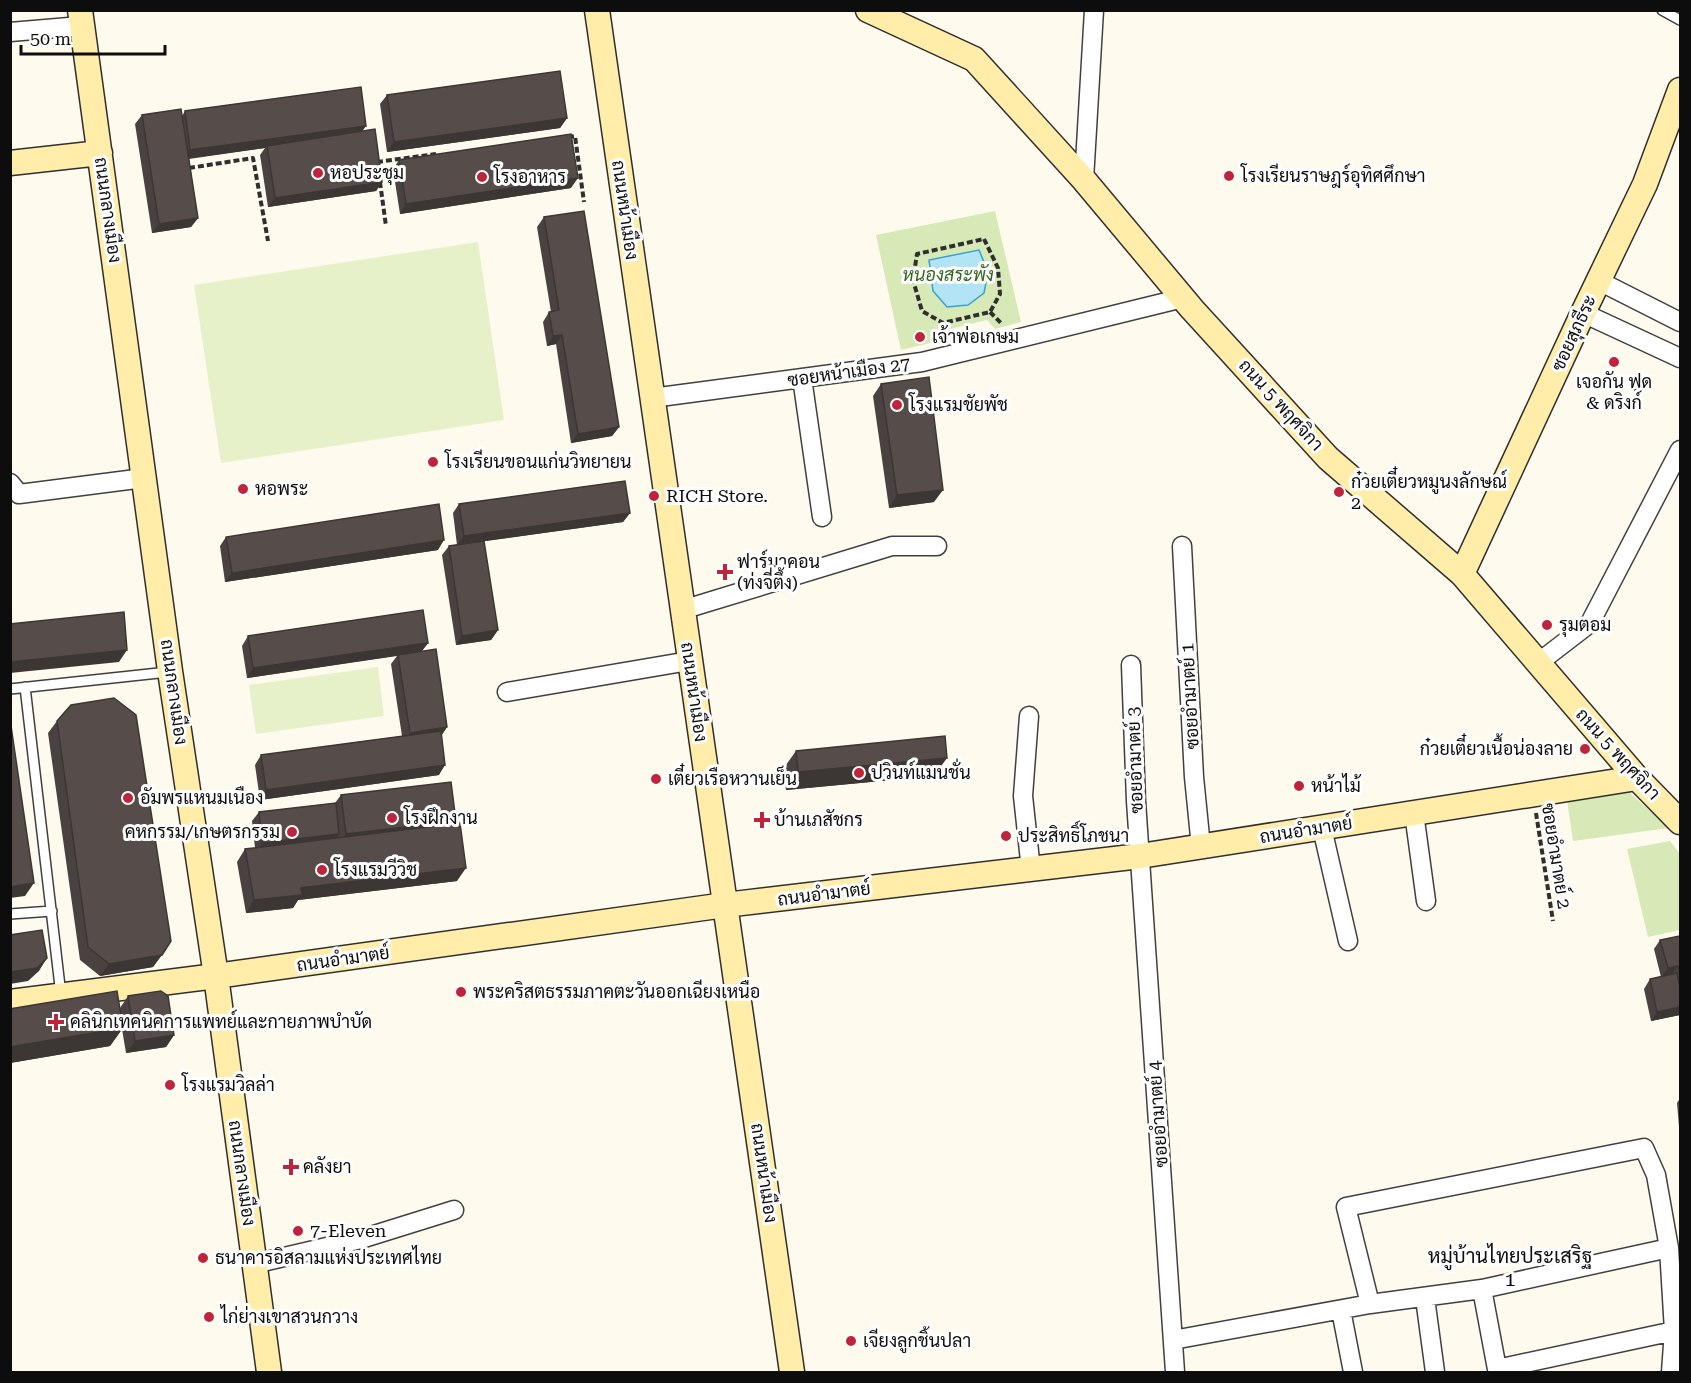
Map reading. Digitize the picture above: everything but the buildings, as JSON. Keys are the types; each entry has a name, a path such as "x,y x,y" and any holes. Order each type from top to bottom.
{"street":[{"name":"ถนนหน้าเมือง","path":"597,10 792,1372"},
{"name":"ถนน 5 พฤศจิกา","path":"868,10 974,59 1084,180 1183,298 1329,458 1462,573 1637,778 1680,822"},
{"path":"1084,180 1094,10"},
{"path":"10,32 80,18"},
{"name":"ถนนกลางเมือง","path":"80,18 170,671 216,976 269,1372"},
{"name":"ซอยสุภธีระ","path":"1462,573 1582,313 1645,184 1680,90"},
{"path":"10,163 100,153"},
{"path":"1599,281 1680,322"},
{"name":"ซอยหน้าเมือง 27","path":"652,398 922,362 1183,298"},
{"path":"1582,313 1680,358"},
{"path":"802,378 822,517"},
{"path":"1538,663 1590,622 1680,450"},
{"path":"13,495 144,478"},
{"path":"682,610 892,546 937,546"},
{"name":"ซอยอำมาตย์ 1","path":"1182,546 1194,777 1201,847"},
{"path":"507,692 689,661"},
{"name":"ซอยอำมาตย์ 3","path":"1131,665 1140,856"},
{"path":"1029,716 1023,796 1031,870"},
{"name":"ถนนอำมาตย์","path":"10,1002 725,906 1140,856 1637,778"},
{"path":"1414,813 1426,901"},
{"path":"1322,828 1348,941"},
{"name":"ซอยอำมาตย์ 4","path":"1140,856 1174,1372"},
{"path":"1370,1304 1346,1207 1644,1148 1656,1175 1669,1248 1674,1331 1671,1372"},
{"path":"254,1264 361,1239 454,1210"},
{"path":"1173,1340 1370,1304 1482,1289 1669,1248"},
{"path":"1482,1289 1497,1369 1674,1331"},
{"path":"1425,1298 1436,1372"},
{"path":"1341,1310 1353,1372"}],"lane":[{"path":"1662,10 1680,20"},
{"path":"10,689 170,671"},
{"path":"25,687 61,995"},
{"path":"10,914 52,911"}],"path":[{"path":"564,137 575,136 584,202"},
{"path":"376,153 386,226"},
{"path":"377,162 447,153"},
{"path":"189,168 253,158 268,241"},
{"path":"984,239 998,268 1000,294 990,312 943,323 922,311 913,280 917,254 984,239"},
{"name":"ซอยอำมาตย์ 2","path":"1533,795 1553,921"}],"green space":[{"name":"หนองสระพัง","path":"995,211 1021,322 995,329 987,320 950,329 947,339 901,350 876,235"},
{"path":"478,242 504,420 221,463 194,285"},
{"path":"378,667 384,716 256,734 249,685"},
{"path":"1629,792 1669,828 1573,841 1567,800"},
{"path":"1670,841 1680,854 1680,930 1648,937 1627,849"}],"water":[{"path":"979,250 988,272 984,293 968,305 947,307 933,291 929,260"}],"place":[{"name":"หอประชุม","path":"318,173"},
{"name":"โรงเรียนราษฎร์อุทิศศึกษา","path":"1229,176"},
{"name":"โรงอาหาร","path":"482,177"},
{"name":"เจ้าพ่อเกษม","path":"920,337"},
{"name":"เจอกัน ฟูด & ดริงก์","path":"1614,362"},
{"name":"โรงแรมชัยพัช","path":"897,405"},
{"name":"โรงเรียนขอนแก่นวิทยายน","path":"433,462"},
{"name":"หอพระ","path":"243,489"},
{"name":"ก๋วยเตี๋ยวหมูนงลักษณ์ 2","path":"1339,492"},
{"name":"RICH Store.","path":"654,496"},
{"name":"ฟาร์มาคอน (ท่งจี่ตึ้ง)","path":"725,572"},
{"name":"รุมตอม","path":"1547,625"},
{"name":"ก๋วยเตี๋ยวเนื้อน่องลาย","path":"1585,749"},
{"name":"ปวินท์แมนชั่น","path":"859,773"},
{"name":"เตี๋ยวเรือหวานเย็น","path":"656,779"},
{"name":"หน้าไม้","path":"1299,786"},
{"name":"อัมพรแหนมเนือง","path":"128,798"},
{"name":"โรงฝึกงาน","path":"392,818"},
{"name":"บ้านเภสัชกร","path":"762,820"},
{"name":"คหกรรม/เกษตรกรรม","path":"292,832"},
{"name":"ประสิทธิ์โภชนา","path":"1006,836"},
{"name":"โรงแรมวีวิช","path":"322,870"},
{"name":"พระคริสตธรรมภาคตะวันออกเฉียงเหนือ","path":"461,992"},
{"name":"คลินิกเทคนิคการแพทย์และกายภาพบำบัด","path":"56,1022"},
{"name":"โรงแรมวิลล่า","path":"170,1085"},
{"name":"คลังยา","path":"291,1167"},
{"name":"7-Eleven","path":"298,1231"},
{"name":"ธนาคารอิสลามแห่งประเทศไทย","path":"203,1258"},
{"name":"ไก่ย่างเขาสวนกวาง","path":"209,1317"},
{"name":"เจียงลูกชิ้นปลา","path":"851,1341"}],"district":[{"name":"หมู่บ้านไทยประเสริฐ 1","path":"1510,1268"}]}
